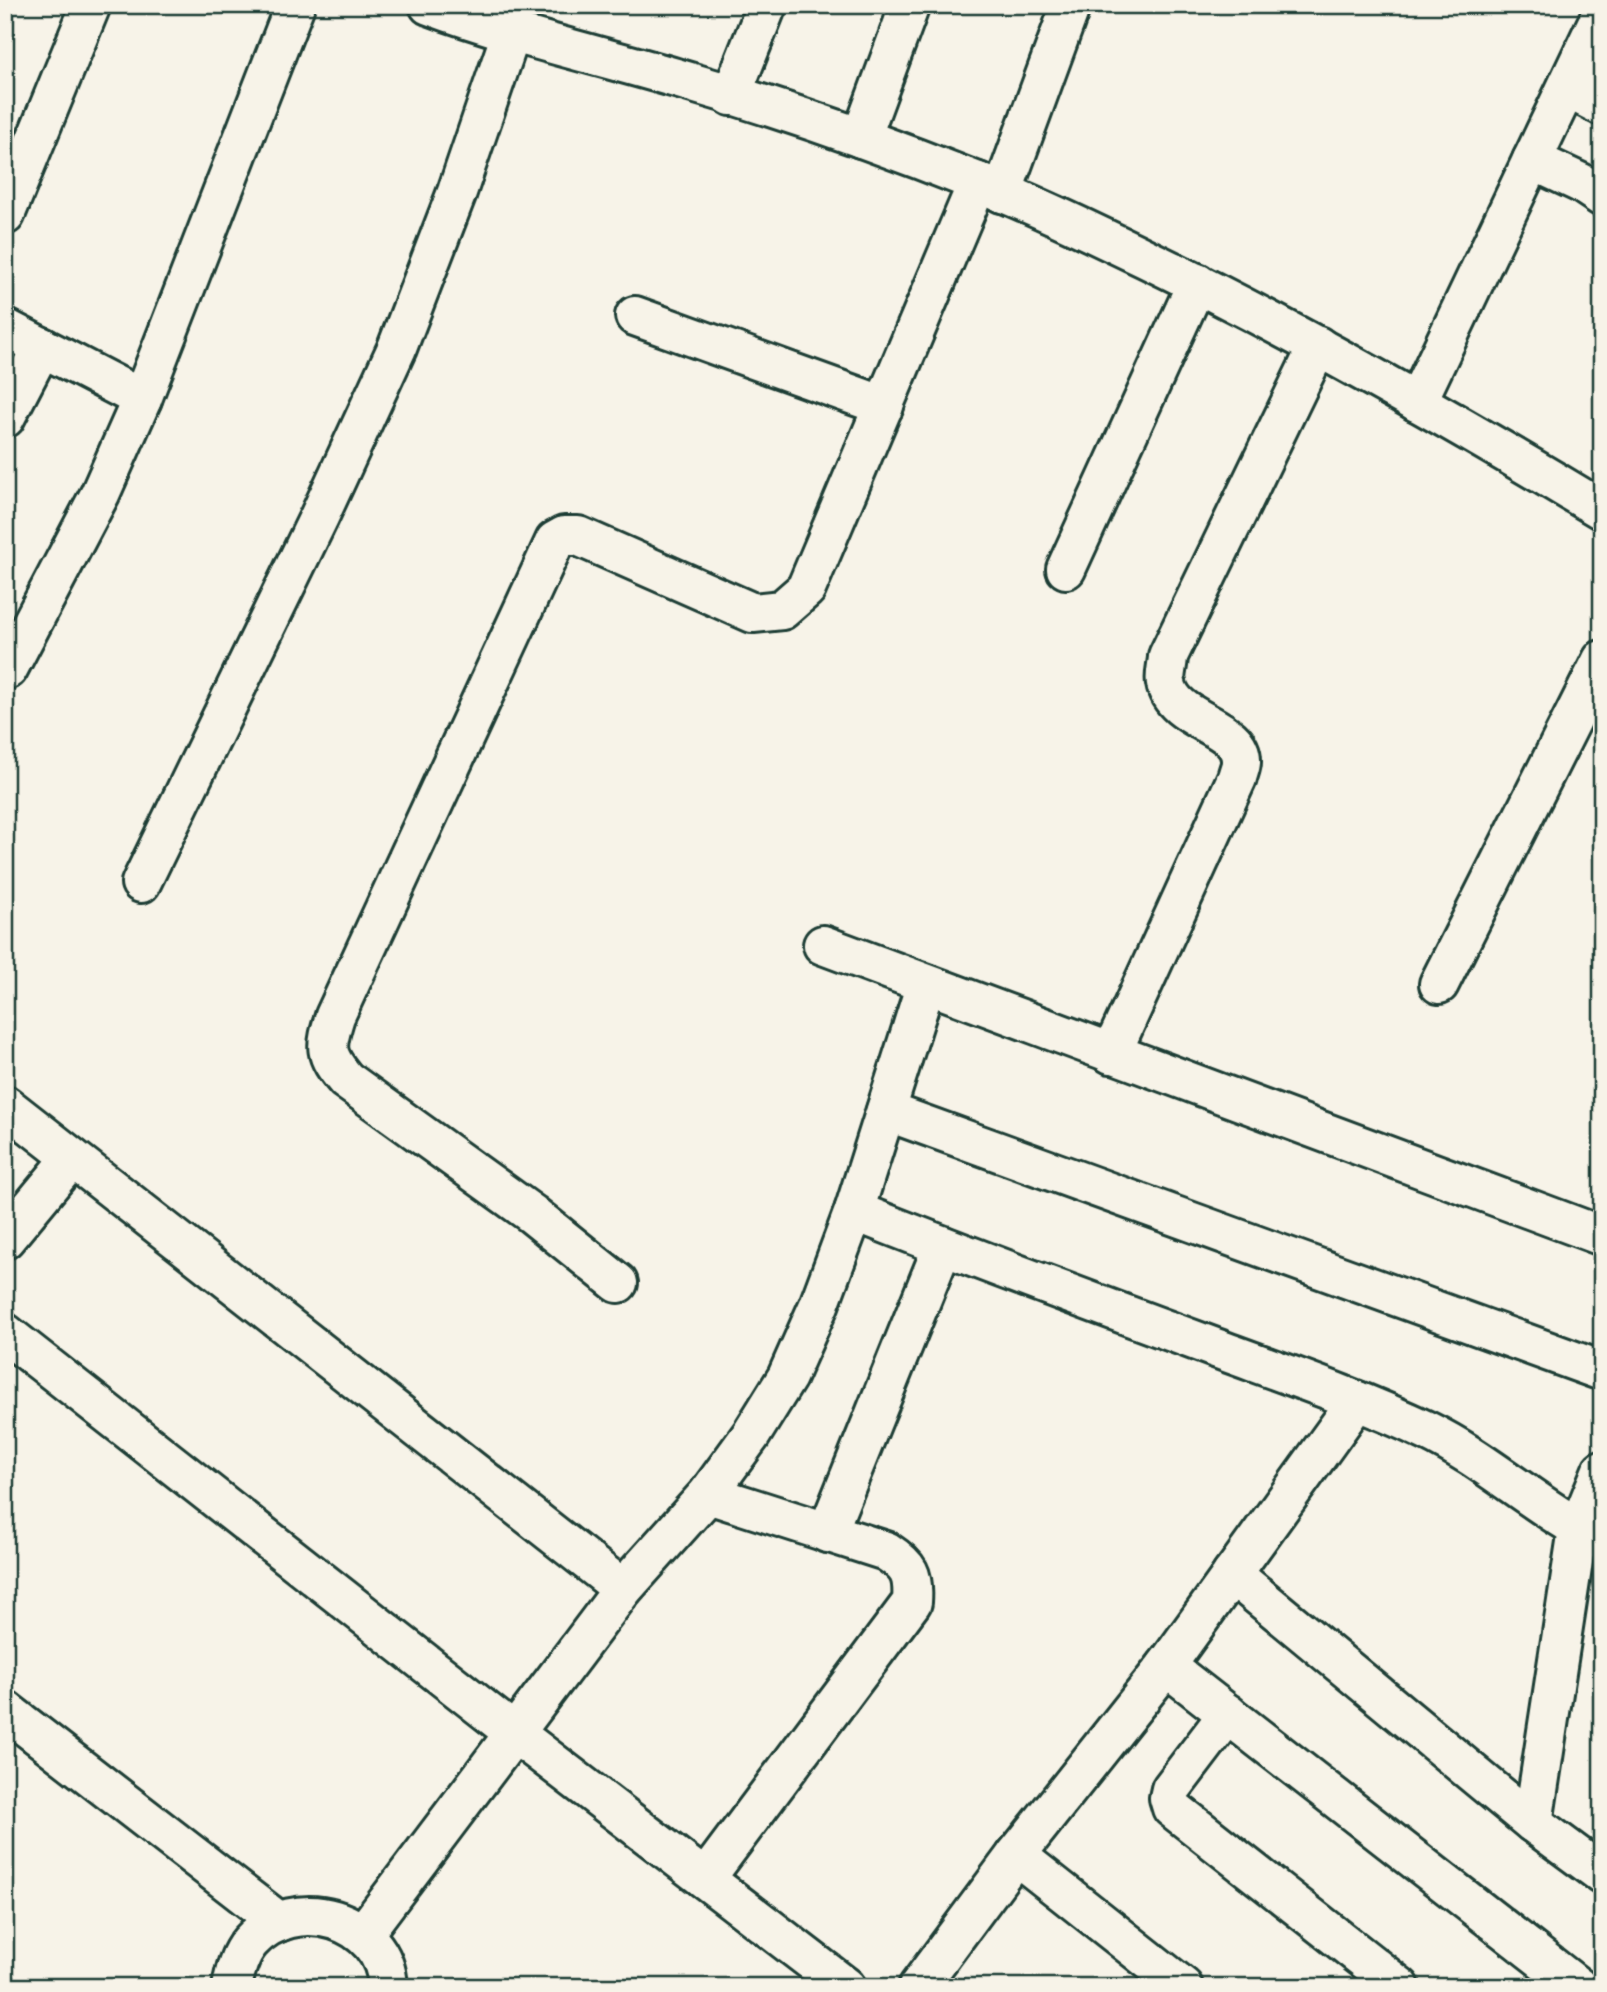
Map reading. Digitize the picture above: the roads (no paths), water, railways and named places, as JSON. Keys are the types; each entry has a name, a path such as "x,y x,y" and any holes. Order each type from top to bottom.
{"street":[{"path":"5,215 91,5"},
{"path":"8,669 100,494 142,399 295,5"},
{"path":"731,96 767,5"},
{"path":"861,138 910,5"},
{"path":"618,1283 532,1214 346,1080 330,1061 328,1039 335,1016 555,541 564,536 578,536 753,613 782,610 806,589 884,406 990,187 1071,5"},
{"path":"432,6 512,34 677,78 861,138 990,187 1197,283 1318,346 1602,510"},
{"path":"1417,402 1602,13"},
{"path":"141,883 319,517 397,348 457,192 512,34"},
{"path":"1567,88 1602,106"},
{"path":"1532,160 1581,183 1602,197"},
{"path":"1066,569 1197,283"},
{"path":"635,316 884,406"},
{"path":"5,328 142,399"},
{"path":"1111,1054 1237,778 1241,762 1238,748 1230,737 1187,712 1173,700 1166,683 1168,656 1318,346"},
{"path":"5,418 42,347"},
{"path":"1438,984 1602,660"},
{"path":"822,945 1602,1236"},
{"path":"363,1934 624,1588 708,1494 751,1435 787,1377 819,1304 854,1211 926,984"},
{"path":"5,1105 624,1588"},
{"path":"886,1111 1602,1371"},
{"path":"5,1238 72,1158"},
{"path":"854,1211 943,1247 1357,1401 1430,1432 1506,1478 1590,1535"},
{"path":"827,1533 943,1247"},
{"path":"5,1334 513,1732 846,1987"},
{"path":"918,1987 1016,1855 1166,1666 1357,1401"},
{"path":"1533,1823 1602,1470"},
{"path":"705,1879 912,1602 914,1583 905,1563 887,1551 708,1494"},
{"path":"1232,1574 1533,1823 1602,1874"},
{"path":"1166,1666 1578,1987"},
{"path":"5,1710 279,1922"},
{"path":"1228,1714 1171,1789 1169,1798 1172,1808 1401,1987"},
{"path":"1016,1855 1183,1987"},
{"path":"231,1987 237,1963 250,1942 269,1926 293,1916 317,1915 342,1921 363,1934 379,1954 388,1977 388,1987"}]}
